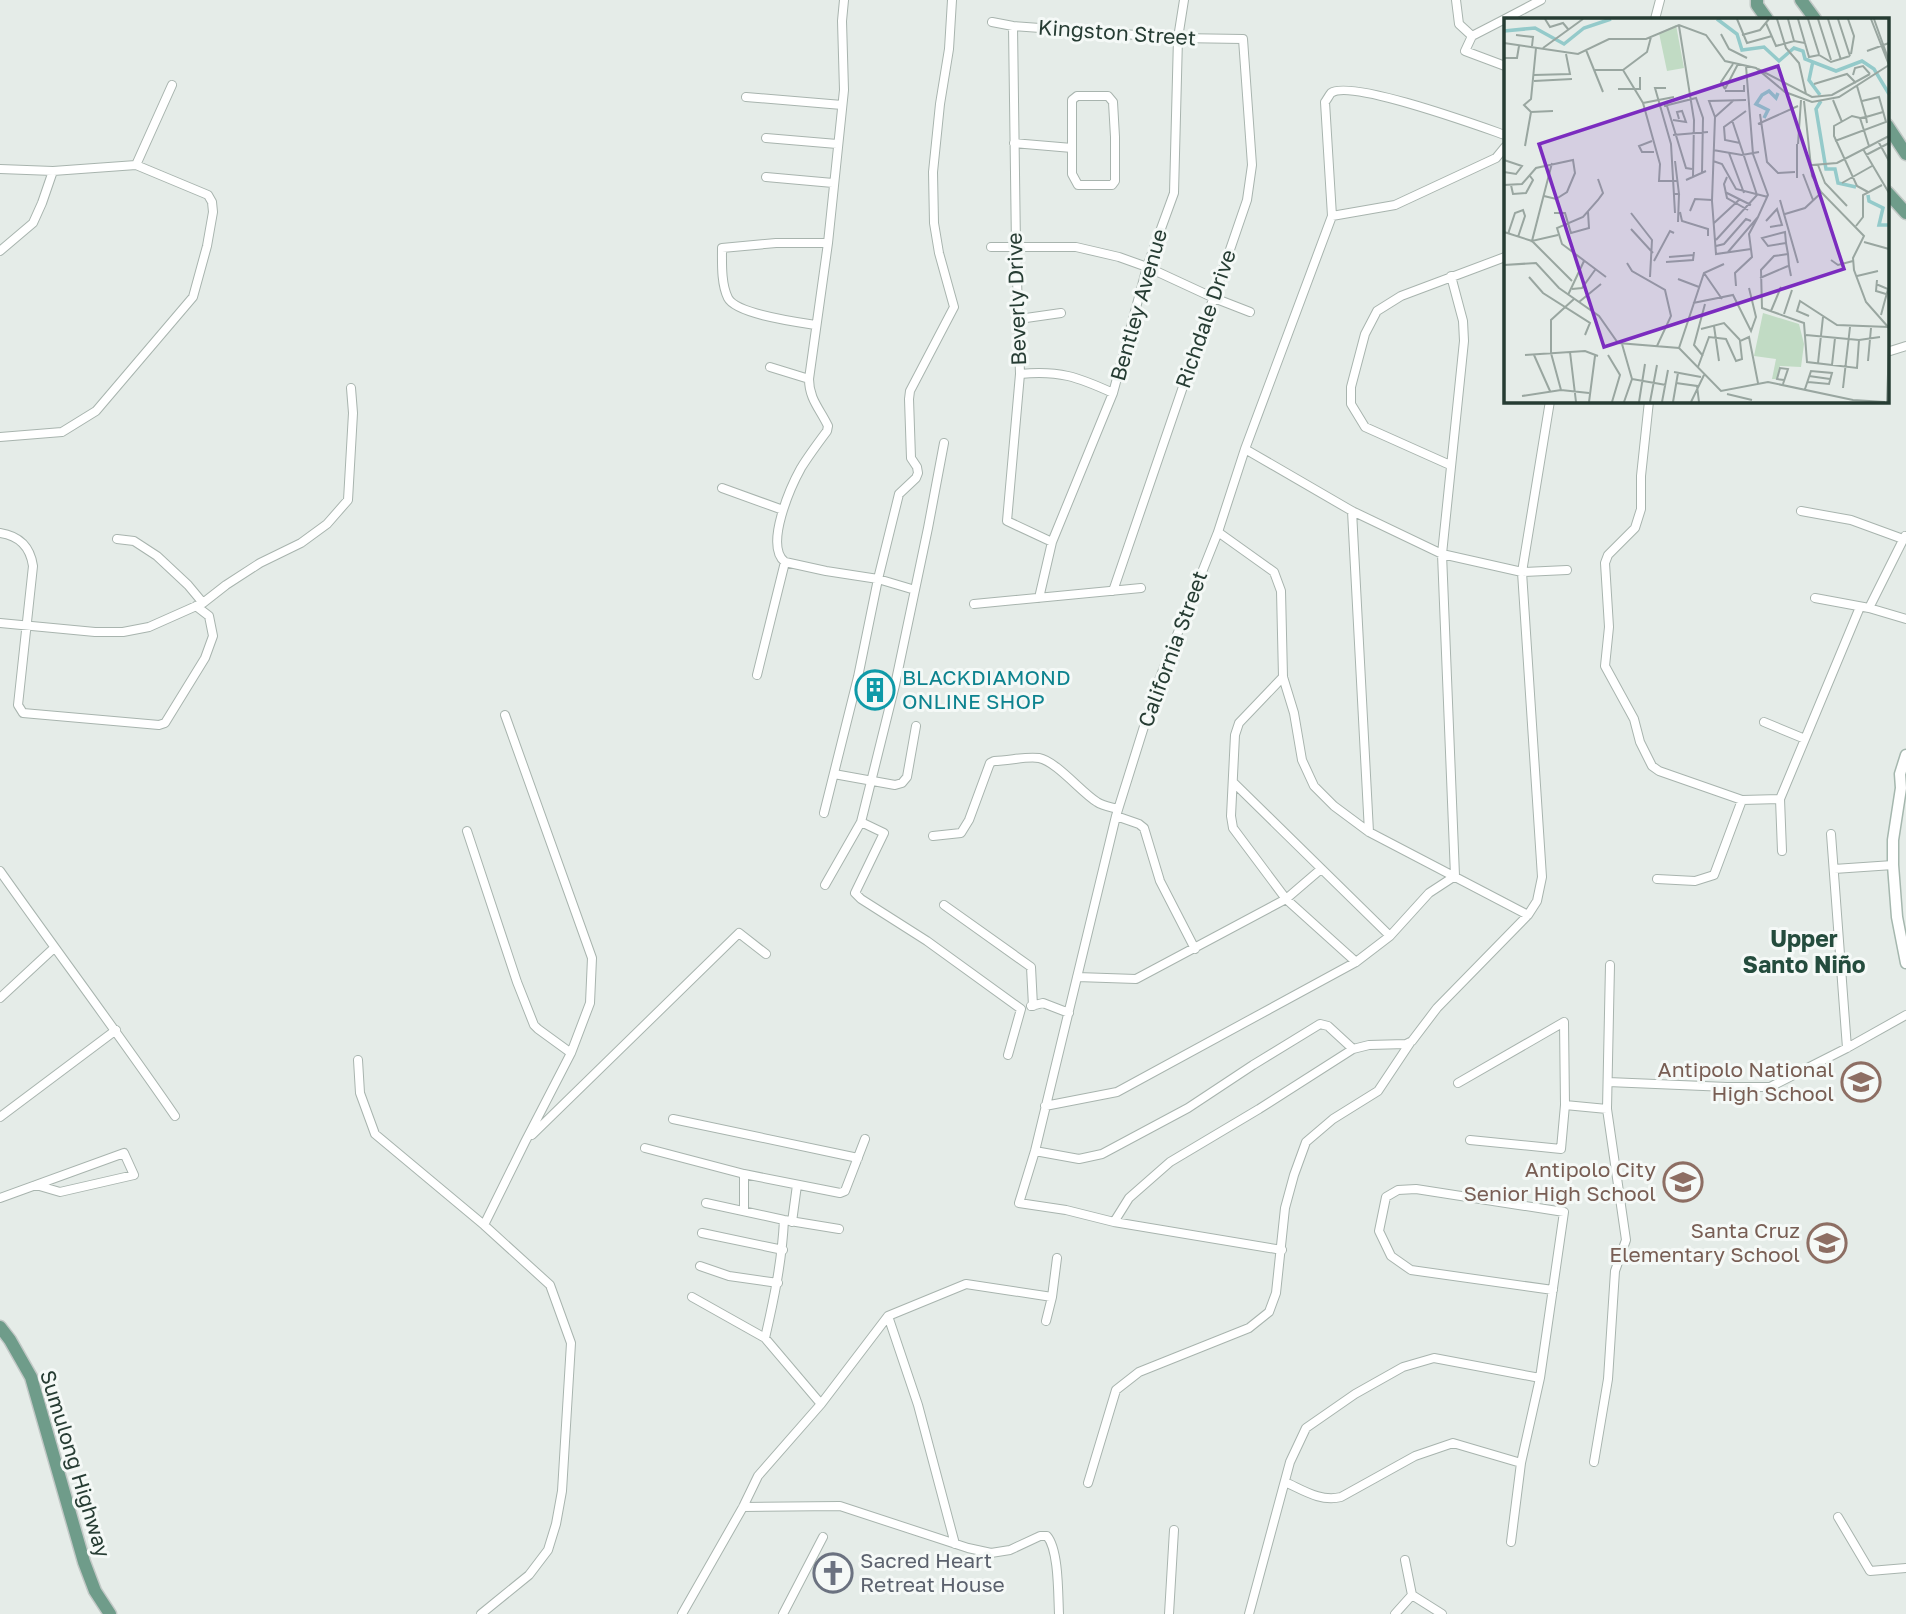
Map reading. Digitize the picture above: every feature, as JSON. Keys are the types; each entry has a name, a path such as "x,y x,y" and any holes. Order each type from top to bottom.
{"main road":[{"path":"1757,0 1757,5 1766,18"},
{"path":"1801,0 1814,18"},
{"path":"1888,127 1906,154"},
{"path":"1888,193 1906,213"},
{"path":"1906,755 1900,774 1904,785 1893,840 1897,918 1906,963"},
{"name":"Sumulong Highway","path":"0,1327 31,1377 84,1562 95,1591 110,1614"}],"street":[{"path":"844,0 844,90 828,243 808,379 809,391 828,426 801,467 783,510 778,531 778,549 780,558 785,562 878,579 915,590"},
{"path":"824,813 899,494 918,473 911,458 910,391 954,307 934,223 933,172 949,49 952,0"},
{"name":"Bentley Avenue","path":"1039,598 1052,542 1113,393 1147,267 1174,193 1178,38 1185,0"},
{"path":"1456,0 1459,24 1472,36"},
{"path":"1507,18 1541,0"},
{"path":"1655,18 1660,0"},
{"path":"1504,20 1472,36 1465,51 1504,66"},
{"name":"Kingston Street","path":"992,22 1013,26 1178,38 1243,39"},
{"name":"Beverly Drive","path":"1013,26 1020,374 1007,521 1052,542"},
{"name":"Richdale Drive","path":"1113,591 1247,200 1252,164 1243,39"},
{"path":"136,165 172,85"},
{"name":"California Street","path":"1114,1222 1066,1210 1019,1203 1035,1152 1117,813 1157,685 1218,531 1245,449 1332,216 1325,102 1330,93 1339,90 1378,94 1504,135"},
{"path":"746,97 842,105"},
{"path":"1074,97 1111,98 1115,137 1112,186 1078,185 1072,174 1072,148 1074,97"},
{"path":"766,138 837,144"},
{"path":"1014,143 1072,148"},
{"path":"1332,216 1395,205 1496,158 1504,148"},
{"path":"0,169 53,171 136,165 208,195 213,212 193,297 96,411 62,432 0,437"},
{"path":"0,251 33,223 43,203 53,171"},
{"path":"766,177 834,183"},
{"path":"816,326 742,310 728,300 722,248 776,243 828,243"},
{"path":"991,247 1076,247 1119,257 1250,312"},
{"path":"1450,465 1365,427 1351,404 1351,387 1365,334 1377,311 1401,296 1504,257"},
{"path":"1451,276 1463,321 1464,341 1442,554 1455,876"},
{"path":"1019,318 1061,313"},
{"path":"1888,352 1906,346"},
{"path":"770,368 808,379"},
{"path":"1020,374 1043,372 1069,376 1113,393"},
{"path":"0,622 95,632 122,632 149,627 199,605 260,563 301,543 327,524 348,500 353,413 351,388"},
{"path":"1088,1483 1116,1390 1139,1372 1249,1328 1269,1312 1276,1293 1285,1208 1306,1142 1333,1119 1377,1091 1437,1008 1528,915 1537,901 1542,877 1522,572 1550,402"},
{"path":"1649,402 1641,476 1641,509 1635,528 1608,555 1605,563 1609,626 1605,666 1634,719 1640,742 1652,766 1659,771 1742,800 1780,799"},
{"path":"825,885 861,821 873,781 944,443"},
{"path":"1245,449 1352,511 1442,554 1522,572 1567,570"},
{"path":"722,488 783,510"},
{"path":"1352,511 1369,832"},
{"path":"1782,851 1780,799 1864,608 1905,537 1850,520 1801,511"},
{"path":"1218,531 1274,572 1280,591 1283,677 1294,713 1302,760 1314,786 1334,806 1369,832 1528,915"},
{"path":"0,533 12,535 22,541 32,557 18,705 20,711 26,714 161,725 179,703 205,658 213,636 209,616 199,605 188,585 157,556 134,541 117,540"},
{"path":"757,675 785,562"},
{"path":"974,604 1140,588"},
{"path":"1815,598 1906,619"},
{"path":"858,677 895,685"},
{"path":"1283,677 1239,723 1235,735 1231,816 1233,828 1286,899 1356,962"},
{"path":"484,1225 571,1053 590,1003 592,958 505,715"},
{"path":"1764,722 1805,739"},
{"path":"834,774 899,785 906,781 916,726"},
{"path":"933,836 961,833 969,820 990,763 1037,758 1045,760 1100,804 1144,828 1160,881 1195,949"},
{"path":"1234,783 1390,936"},
{"path":"1657,879 1695,881 1714,875 1742,800"},
{"path":"861,821 884,833 855,893 928,941 1021,1009"},
{"path":"467,831 534,1025 571,1053"},
{"path":"1831,834 1847,1048"},
{"path":"1834,869 1893,865"},
{"path":"1077,977 1136,979 1286,899 1321,869"},
{"path":"0,871 175,1116"},
{"path":"1045,1106 1117,1092 1356,962 1390,936 1429,893 1455,876"},
{"path":"944,905 1031,967 1033,1006"},
{"path":"524,1142 739,933 766,954"},
{"path":"0,998 54,948"},
{"path":"1594,1462 1608,1380 1615,1271 1626,1240 1606,1109 1610,965"},
{"path":"1021,1009 1043,1003 1069,1013"},
{"path":"1008,1055 1021,1009"},
{"path":"1608,1082 1770,1087 1906,1014"},
{"path":"1458,1083 1564,1022 1565,1105 1560,1149 1470,1140"},
{"path":"1035,1152 1079,1159 1102,1154 1188,1108 1320,1024 1328,1026 1353,1049"},
{"path":"0,1117 116,1030"},
{"path":"1282,1250 1114,1222 1129,1198 1170,1162 1259,1110 1353,1049 1369,1045 1406,1044 1412,1041"},
{"path":"358,1060 360,1093 375,1134 484,1225 550,1286 571,1343 562,1491 548,1550 529,1574 481,1614"},
{"path":"1565,1105 1606,1109"},
{"path":"673,1119 858,1158"},
{"path":"645,1148 744,1174 840,1193 845,1191 865,1139"},
{"path":"0,1198 124,1153 134,1175 60,1192 36,1185"},
{"path":"744,1174 744,1211"},
{"path":"765,1338 797,1185"},
{"path":"1511,1542 1521,1463 1540,1378 1553,1290 1564,1212 1416,1189 1398,1190 1386,1197 1379,1231 1391,1256 1411,1270 1553,1290"},
{"path":"706,1203 839,1229"},
{"path":"702,1233 783,1250"},
{"path":"1046,1321 1057,1258"},
{"path":"700,1266 729,1276 778,1283"},
{"path":"682,1614 758,1476 821,1404 888,1316 965,1284 1052,1297"},
{"path":"692,1297 765,1338 821,1404"},
{"path":"888,1316 918,1405 955,1544"},
{"path":"1249,1614 1290,1462 1307,1428 1355,1394 1403,1367 1434,1358 1540,1378"},
{"path":"1284,1482 1317,1497 1341,1497 1415,1456 1453,1443 1521,1463"},
{"path":"743,1507 839,1506 991,1553 1010,1550 1040,1536 1047,1536 1051,1541 1055,1562 1059,1614"},
{"path":"1838,1517 1870,1571 1906,1568"},
{"path":"1169,1614 1174,1530"},
{"path":"783,1614 823,1537"},
{"path":"1405,1560 1412,1595 1442,1614"},
{"path":"1395,1614 1412,1595"}],"place":[{"name":"BLACKDIAMOND ONLINE SHOP","path":"875,690"},
{"name":"Antipolo National High School","path":"1861,1082"},
{"name":"Antipolo City Senior High School","path":"1683,1182"},
{"name":"Santa Cruz Elementary School","path":"1827,1243"},
{"name":"Sacred Heart Retreat House","path":"833,1573"}],"district":[{"name":"Upper Santo Niño","path":"1804,952"}]}
